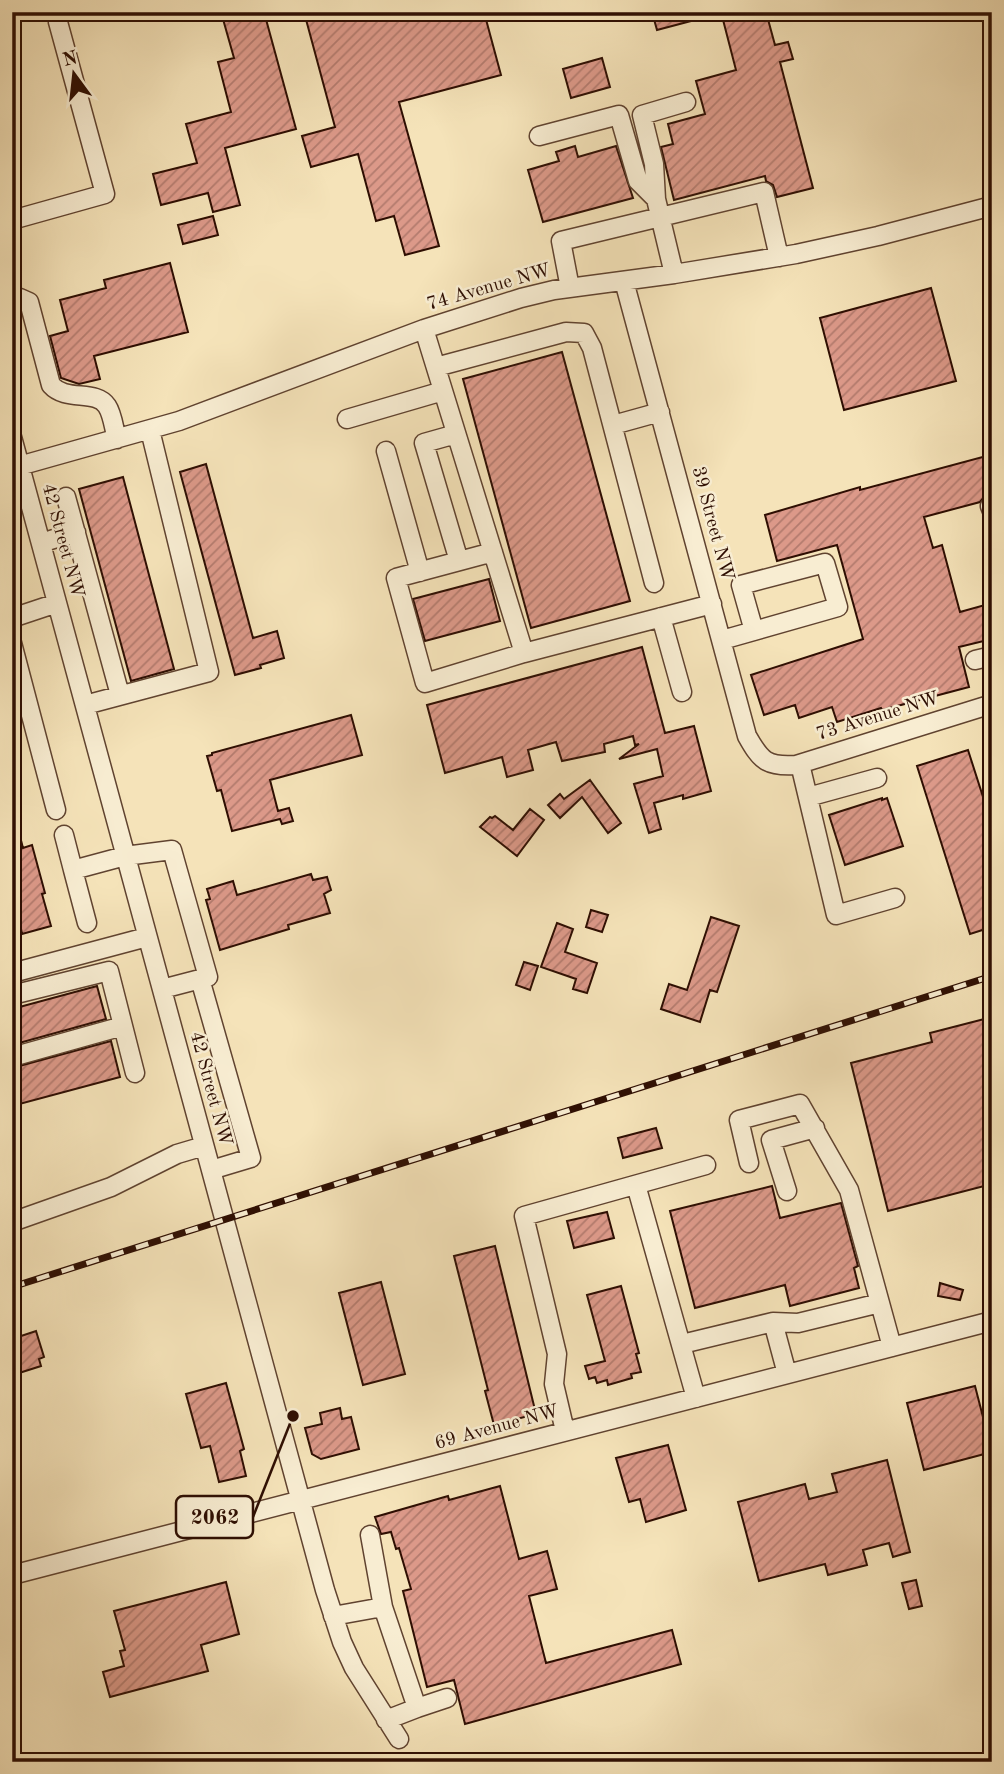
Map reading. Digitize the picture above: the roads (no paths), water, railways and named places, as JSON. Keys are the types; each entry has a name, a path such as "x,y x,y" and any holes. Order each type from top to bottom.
{"street":[{"path":"12,220 105,194 58,22"},
{"path":"674,274 656,199 654,164 642,115 686,102"},
{"path":"538,136 618,115 638,181 656,199"},
{"path":"570,288 561,241 764,192 779,257"},
{"name":"74 Avenue NW","path":"16,467 150,430 493,305 570,288 779,257 878,236 992,206"},
{"name":"39 Street NW","path":"624,281 747,736 759,758 776,766"},
{"path":"12,300 20,298 29,303 51,384 65,394 88,396 107,406 117,439"},
{"path":"424,329 524,653"},
{"path":"436,368 566,332 584,333 592,348 654,583"},
{"path":"347,419 443,391"},
{"path":"613,425 660,412"},
{"path":"85,705 209,671 150,430"},
{"path":"456,434 424,443 459,561"},
{"name":"42 Street NW","path":"12,437 16,467 41,543 333,1616 354,1668 399,1739"},
{"path":"386,451 420,572"},
{"path":"66,497 120,695"},
{"path":"41,543 76,532"},
{"path":"493,552 396,579 425,683 524,653 712,604"},
{"path":"722,640 754,631 838,607 825,562 741,585 754,631"},
{"path":"12,618 57,603"},
{"path":"661,617 682,692"},
{"path":"12,643 56,810"},
{"name":"73 Avenue NW","path":"776,766 800,764 992,704"},
{"path":"800,764 836,915 895,898"},
{"path":"808,797 877,778"},
{"path":"64,835 87,923"},
{"path":"73,870 125,856 172,850 208,977 162,989"},
{"path":"12,973 147,937"},
{"path":"12,995 109,971 135,1073"},
{"path":"200,979 251,1157 211,1170"},
{"path":"12,1057 123,1026"},
{"path":"750,1163 739,1120 800,1104 849,1190 892,1347"},
{"path":"745,1145 816,1128"},
{"path":"771,1140 787,1191"},
{"path":"12,1222 111,1187 177,1154 204,1146"},
{"path":"565,1432 554,1384 557,1354 524,1216 706,1165"},
{"path":"636,1185 696,1398"},
{"path":"682,1344 773,1322 798,1322 880,1303"},
{"name":"69 Avenue NW","path":"12,1575 992,1321"},
{"path":"773,1322 787,1374"},
{"path":"370,1535 383,1607 417,1708"},
{"path":"333,1616 383,1607"},
{"path":"386,1720 447,1698"}],"railway":[{"path":"12,1287 992,976"}],"place":[{"name":"2062","path":"293,1416"}]}
